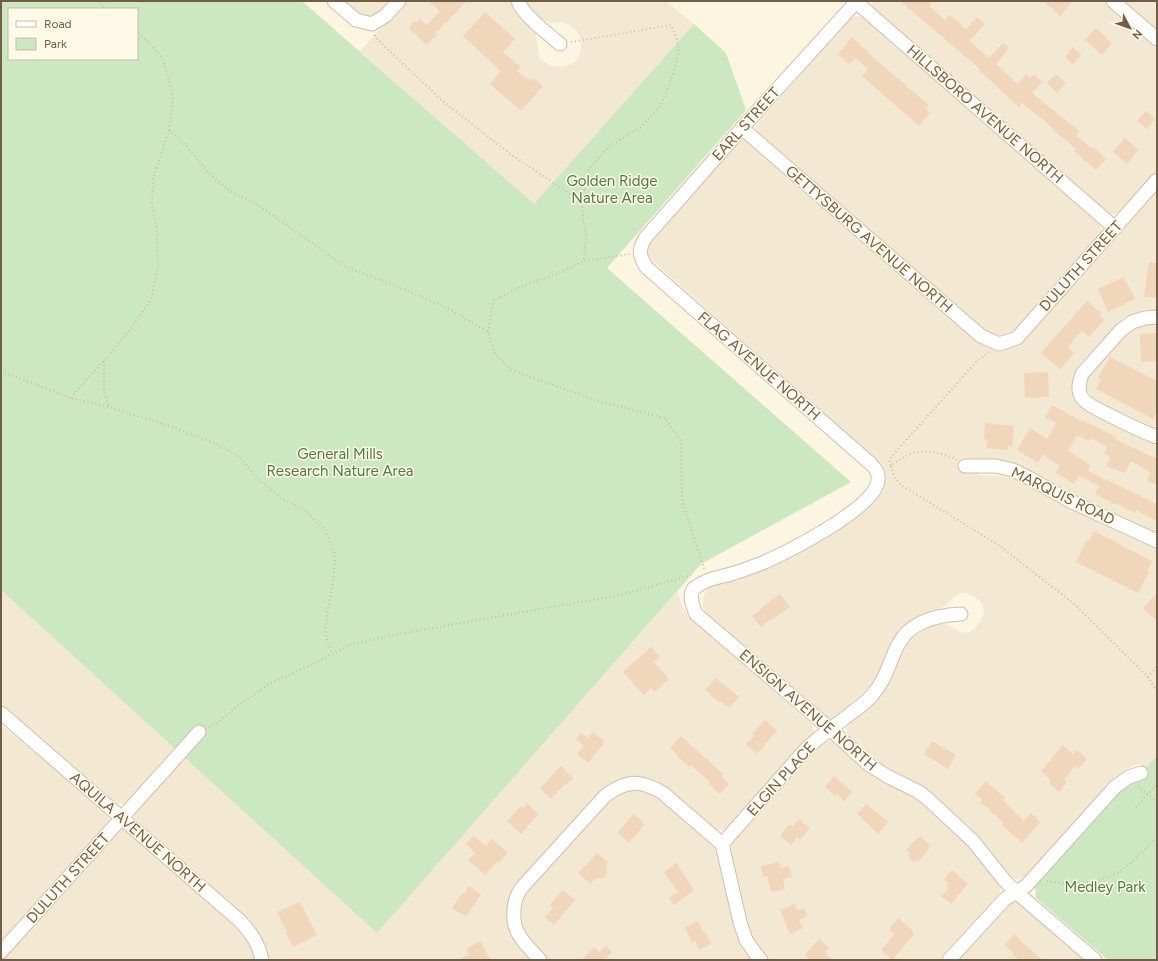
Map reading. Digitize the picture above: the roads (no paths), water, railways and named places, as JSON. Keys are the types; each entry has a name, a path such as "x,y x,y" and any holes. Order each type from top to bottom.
{"street":[{"path":"334,1 356,20 372,24 385,16 399,1"},
{"path":"518,1 520,6 538,25 560,44"},
{"name":"EARL STREET","path":"640,252 642,244 646,238 856,1"},
{"name":"HILLSBORO AVENUE NORTH","path":"856,1 1115,228"},
{"path":"1113,1 1157,39"},
{"name":"GETTYSBURG AVENUE NORTH","path":"742,128 981,336 999,344"},
{"name":"DULUTH STREET","path":"999,344 1016,338 1157,180"},
{"name":"FLAG AVENUE NORTH","path":"640,252 641,260 646,267 878,471 878,481 873,493 861,505 830,527 798,546 765,562 730,574 707,573"},
{"path":"1157,317 1145,318 1132,322 1121,330 1082,374 1079,381 1078,390 1082,398 1088,404 1157,438"},
{"name":"MARQUIS ROAD","path":"965,466 996,466 1013,470 1072,502 1157,541"},
{"name":"ENSIGN AVENUE NORTH","path":"707,573 694,588 692,595 692,604 696,614 876,770 919,792 928,799 973,841 1005,881 1016,892 1095,960"},
{"name":"ELGIN PLACE","path":"722,844 818,737 857,709 873,694 886,676 899,644 906,634 927,620 942,616 961,614"},
{"name":"AQUILA AVENUE NORTH","path":"1,714 239,920 251,933 259,948 262,960"},
{"name":"DULUTH STREET","path":"1,952 198,732"},
{"path":"949,960 1005,899 1026,886 1114,787 1135,775"},
{"path":"540,960 518,934 514,912 515,903 519,892 605,796 616,788 625,784 635,783 654,787 663,793 722,844 740,922 746,940 761,960"}],"park label":[{"name":"Golden Ridge Nature Area","path":"612,190"},
{"name":"General Mills Research Nature Area","path":"340,462"},
{"name":"Medley Park","path":"1105,887"}]}
